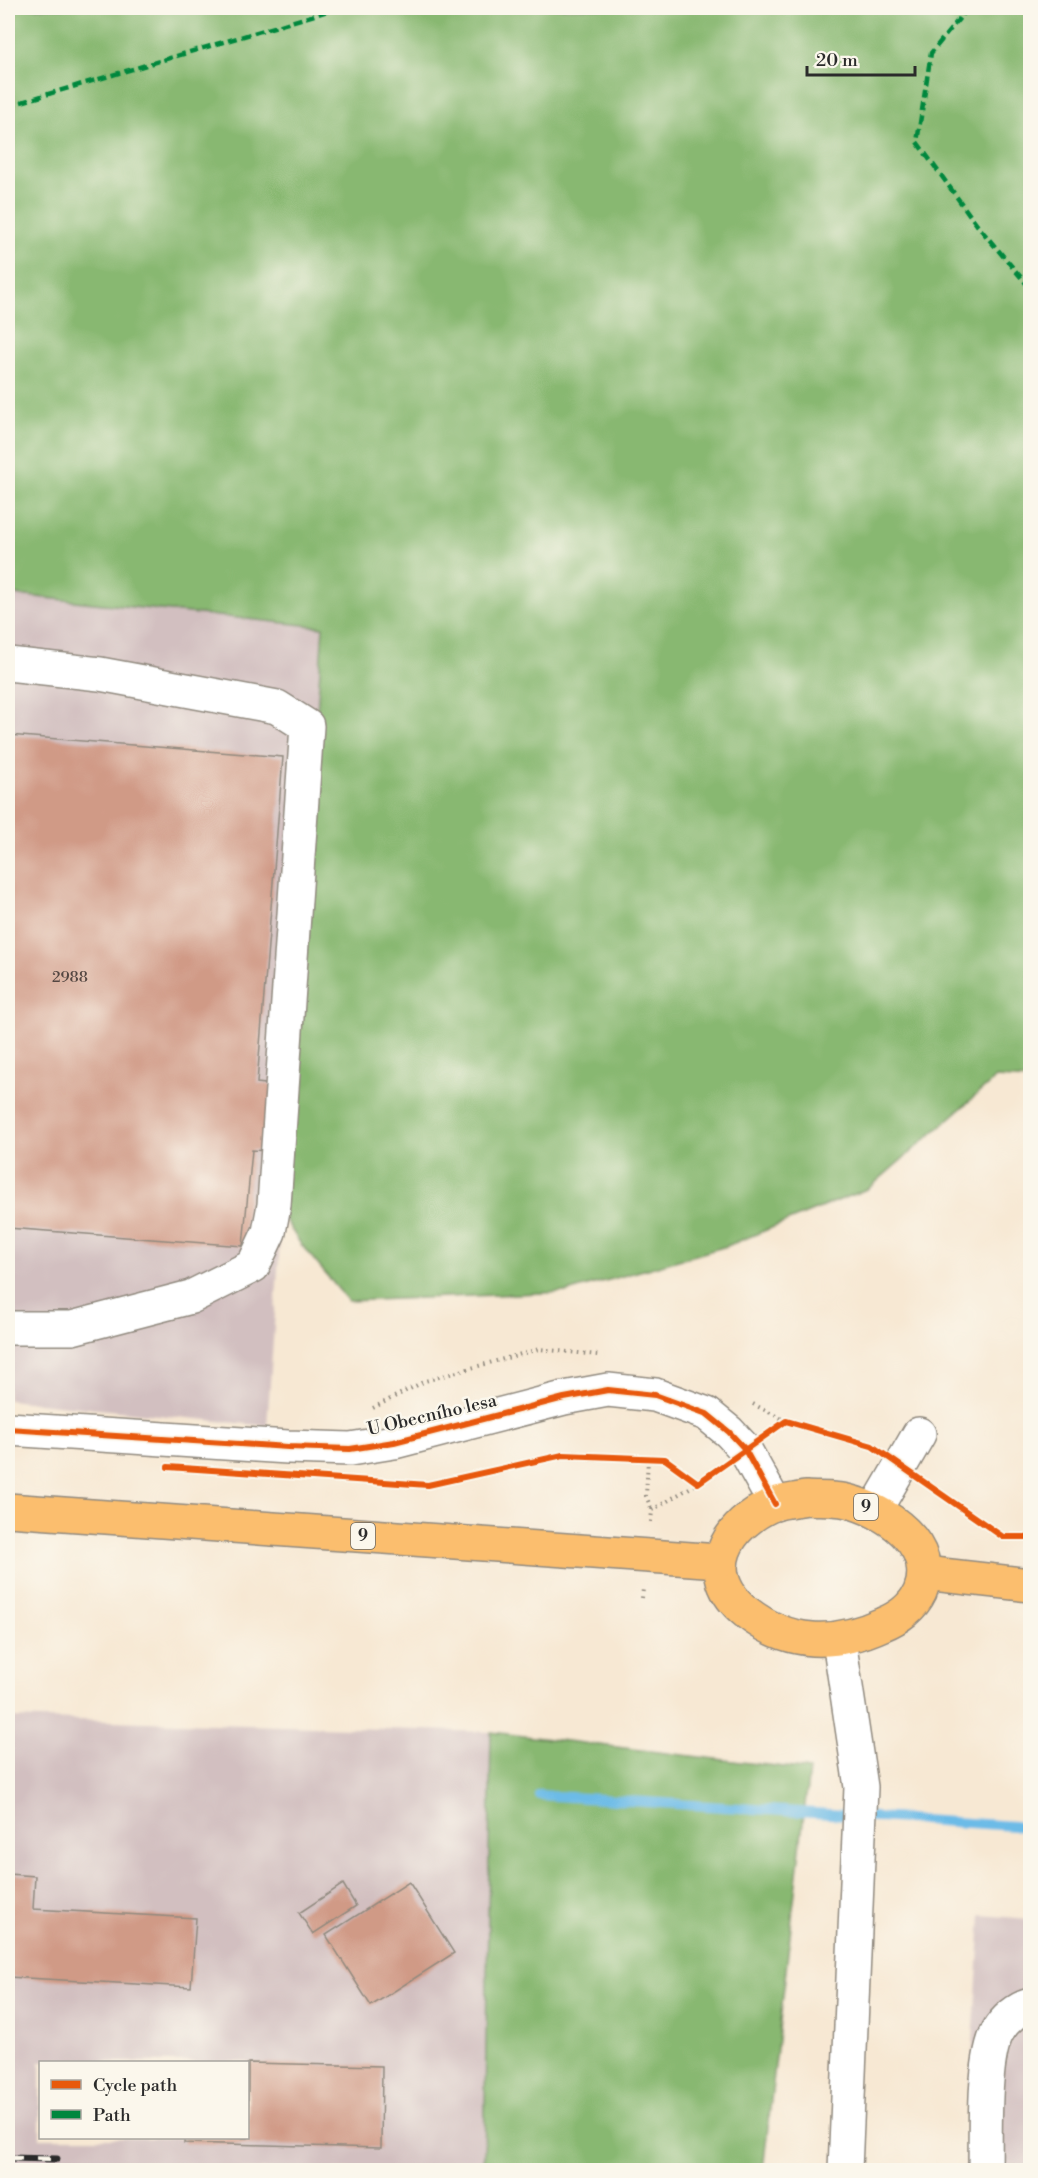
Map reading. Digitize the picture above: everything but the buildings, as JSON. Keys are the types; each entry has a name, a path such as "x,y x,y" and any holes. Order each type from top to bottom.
{"main road":[{"name":"9","path":"8,1510 719,1561 728,1538 744,1521 775,1504 806,1498 845,1500 875,1510 909,1536 921,1555 924,1573"},
{"path":"719,1561 723,1582 732,1599 747,1613 786,1635 813,1640 839,1640 889,1622 909,1608 919,1592 924,1573 1030,1585"}],"street":[{"path":"8,664 100,674 277,707 307,726 274,1205 269,1232 253,1266 191,1297 72,1328 8,1328"},
{"name":"U Obecního lesa","path":"8,1429 350,1449 394,1442 564,1398 608,1390 655,1395 707,1414 744,1448 775,1504"},
{"path":"875,1510 919,1434"},
{"path":"839,1640 861,1787 845,2170"},
{"path":"984,2170 990,2053 998,2030 1008,2018 1030,2005"}],"path":[{"path":"424,1381 539,1350"},
{"path":"690,1477 698,1483 786,1420 796,1424"},
{"path":"637,1458 656,1459"},
{"path":"648,1459 646,1496 652,1510"}],"shaded area":[{"path":"8,594 323,627 267,1426 8,1400"},
{"path":"8,1718 491,1732 484,2170 8,2170"},
{"path":"981,1915 1030,1919 1030,2170 965,2170"}],"green space":[{"path":"8,8 1030,8 1030,1080 996,1078 869,1188 727,1246 567,1292 348,1301 300,1243 282,1215 323,627 8,594"},
{"path":"491,1732 809,1770 763,2170 484,2170"}],"waterway":[{"path":"539,1795 1030,1827"}],"railway":[{"path":"8,2158 57,2159"}],"marked path":[{"path":"8,106 338,8"},
{"path":"968,8 931,53 917,142 977,225 1030,288"}],"cycle path":[{"path":"8,1429 350,1449 394,1442 564,1398 608,1390 655,1395 707,1414 744,1448 775,1504"},
{"path":"168,1467 428,1485 563,1455 665,1459 698,1483 786,1421 872,1446 1003,1537 1030,1537"}]}
